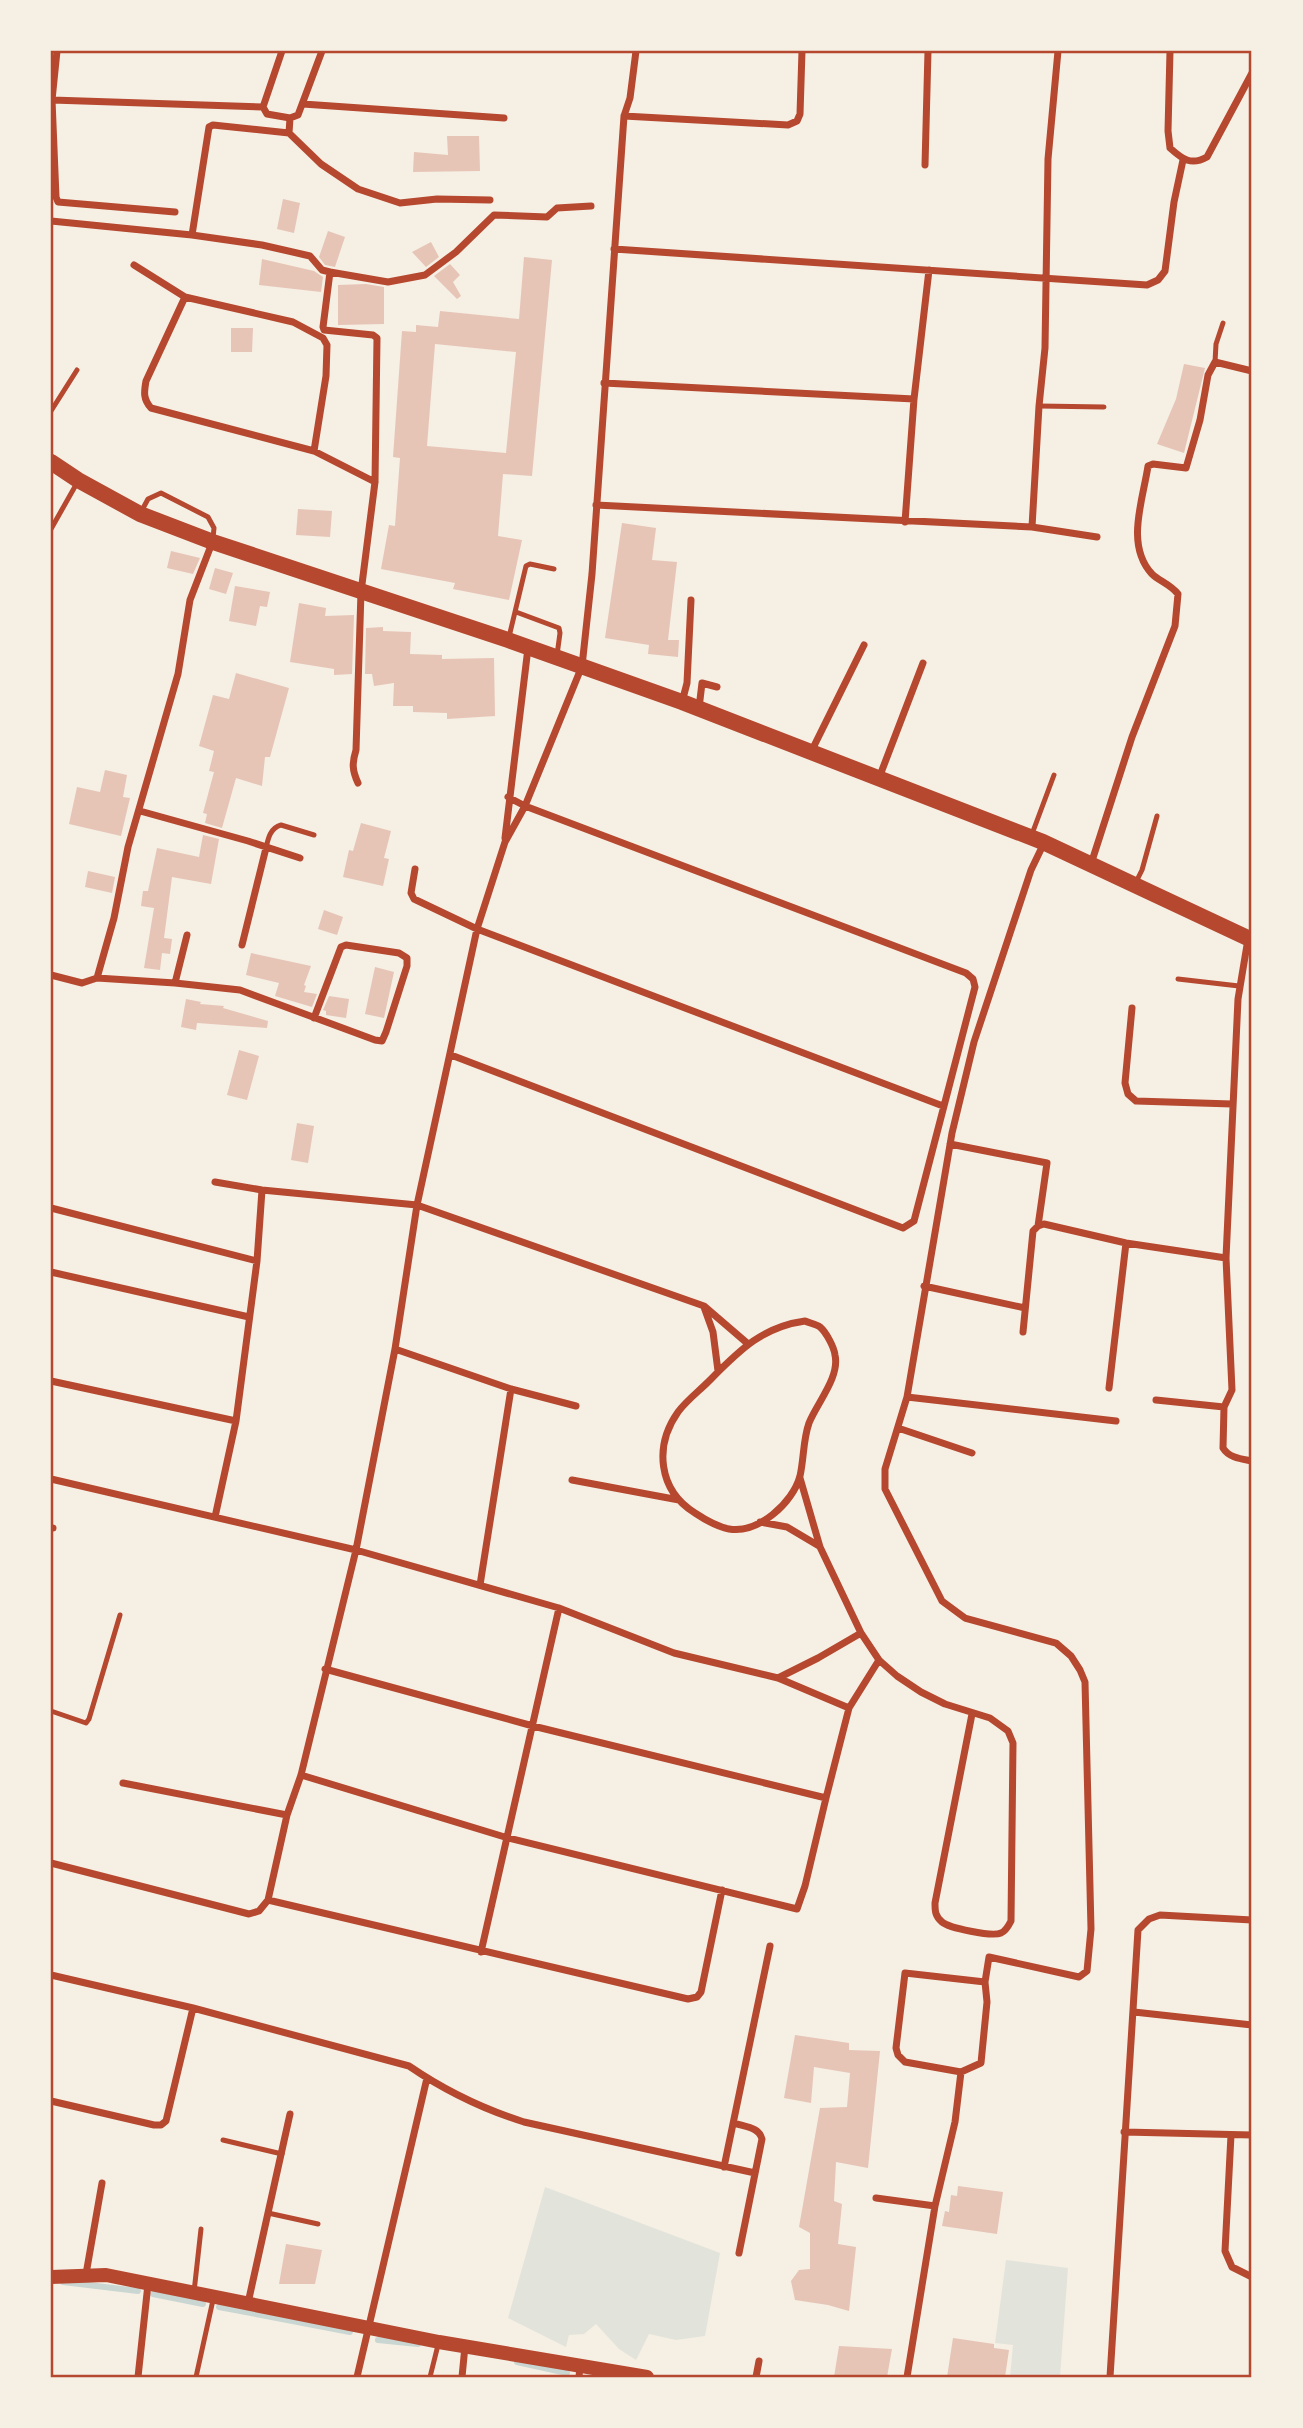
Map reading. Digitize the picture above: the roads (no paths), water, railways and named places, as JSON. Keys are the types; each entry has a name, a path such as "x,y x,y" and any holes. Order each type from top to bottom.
{"main road":[{"path":"51,462 140,514 213,542 509,640 682,702 1038,840 1250,938"},
{"path":"51,2277 106,2275 465,2346 580,2372 646,2377"}],"street":[{"path":"57,51 52,100 56,197 63,203 175,212"},
{"path":"282,51 263,107 267,114 290,118 298,115 322,51"},
{"path":"51,1863 249,1914 259,1911 268,1900 287,1815 301,1775 356,1550 395,1349 417,1205 477,929 505,842 525,806 582,667 592,574 624,116 630,98 636,51"},
{"path":"624,116 788,125 797,121 800,114 802,51"},
{"path":"925,165 928,51"},
{"path":"1032,527 1045,348 1048,159 1058,51"},
{"path":"1170,51 1170,148 1183,160 1198,162 1207,157 1252,73"},
{"path":"52,100 263,107"},
{"path":"303,104 504,118"},
{"path":"289,133 290,118"},
{"path":"192,235 209,127 213,125 289,133 321,164 358,189 400,203 437,198 490,200"},
{"path":"614,249 1147,285 1158,280 1165,271 1174,202 1183,160"},
{"path":"51,221 262,245 310,256 322,270 388,282 425,275 456,251 494,215 547,217 557,208 591,206"},
{"path":"134,265 185,297 293,322 323,338 327,345 326,376 314,452"},
{"path":"905,522 914,399 929,270"},
{"path":"330,272 324,330 373,335 377,338 375,482 361,592 356,750 352,762 358,783"},
{"path":"185,297 146,381 145,402 151,408 314,452 375,482"},
{"path":"1091,864 1132,737 1175,626 1178,594 1170,584 1152,575 1140,555 1136,539 1148,466 1153,464 1186,468 1200,421 1208,375 1214,362 1252,371"},
{"path":"604,383 914,399"},
{"path":"596,505 1032,527 1097,537"},
{"path":"97,978 114,918 128,847 177,674 190,600 213,542"},
{"path":"682,702 687,683 691,600"},
{"path":"811,752 864,645"},
{"path":"505,842 508,797 528,647"},
{"path":"879,779 923,663"},
{"path":"698,709 702,683 717,687"},
{"path":"451,1055 903,1228 914,1220 975,987 973,979 966,973 525,806 508,797"},
{"path":"139,811 300,858"},
{"path":"985,1982 905,1973 896,2048 898,2055 905,2062 961,2072 981,2063 989,1956 1079,1977 1087,1971 1091,1929 1085,1682 1076,1663 1056,1643 965,1618 942,1601 885,1489 885,1469 907,1397 950,1144 974,1042 1031,870 1038,840"},
{"path":"242,945 266,848"},
{"path":"415,869 411,893 414,899 477,929 943,1106"},
{"path":"175,983 187,935"},
{"path":"1250,938 1239,986 1232,1104 1226,1258 1232,1390 1224,1407 1223,1448 1233,1457 1252,1461"},
{"path":"51,975 82,983 97,978 240,990 314,1018 382,1041 403,979 407,958 399,953 346,945 341,947 314,1018"},
{"path":"1132,1008 1125,1083 1128,1094 1136,1101 1232,1104"},
{"path":"950,1144 1047,1163 1038,1226"},
{"path":"215,1182 262,1190 417,1205 704,1306 747,1343"},
{"path":"215,1517 236,1421 257,1261 262,1190"},
{"path":"51,1208 257,1261"},
{"path":"1023,1332 1033,1231 1038,1226 1045,1224 1126,1243 1226,1258"},
{"path":"1109,1388 1126,1243"},
{"path":"51,1272 248,1317"},
{"path":"924,1286 1025,1308"},
{"path":"704,1306 713,1332 719,1371"},
{"path":"805,1321 820,1327 836,1356 835,1370 806,1431 800,1478 788,1500 774,1515 746,1527 729,1529 694,1512 679,1500 667,1483 662,1464 663,1442 678,1412 719,1371 747,1343 789,1323 805,1321"},
{"path":"395,1349 511,1389 576,1406"},
{"path":"51,1381 236,1421"},
{"path":"480,1585 511,1389"},
{"path":"907,1397 1116,1421"},
{"path":"1156,1400 1224,1407"},
{"path":"898,1428 972,1453"},
{"path":"800,1478 820,1547 861,1633 879,1660 921,1692 972,1714 990,1718 1008,1731 1013,1743 1011,1921 1000,1934 990,1935 944,1924 935,1915 935,1903 972,1714"},
{"path":"51,1479 356,1550 480,1585 559,1608 674,1653 778,1678 849,1708"},
{"path":"572,1480 679,1500"},
{"path":"760,1522 787,1527 820,1547"},
{"path":"481,1952 559,1608"},
{"path":"778,1678 861,1633"},
{"path":"301,1775 508,1838 797,1909 849,1708 879,1660"},
{"path":"325,1669 533,1726 826,1798"},
{"path":"123,1783 287,1815"},
{"path":"268,1900 688,1999 697,1997 701,1992 722,1890"},
{"path":"1110,2377 1138,1930 1149,1919 1160,1914 1252,1920"},
{"path":"724,2167 770,1946"},
{"path":"51,1975 193,2008 409,2066 426,2078 492,2111 524,2122 755,2173"},
{"path":"51,2101 161,2125 166,2121 193,2008"},
{"path":"1134,2012 1252,2025"},
{"path":"907,2377 935,2206 955,2122 961,2072"},
{"path":"357,2377 426,2078"},
{"path":"248,2303 290,2114"},
{"path":"734,2123 760,2133 762,2140 738,2253"},
{"path":"1125,2133 1252,2135"},
{"path":"1231,2135 1225,2251 1231,2267 1252,2277"},
{"path":"86,2274 102,2183"},
{"path":"876,2198 935,2206"},
{"path":"138,2377 148,2284"},
{"path":"461,2377 465,2346"},
{"path":"756,2377 759,2361"}],"lane":[{"path":"1214,362 1223,323"},
{"path":"51,411 77,370"},
{"path":"1039,406 1104,407"},
{"path":"51,529 78,480"},
{"path":"140,514 148,499 161,493 208,517 214,527 213,542"},
{"path":"509,640 526,566 530,564 554,569"},
{"path":"516,612 559,628 557,658"},
{"path":"1038,840 1054,775"},
{"path":"1135,885 1142,870 1157,816"},
{"path":"266,848 272,829 276,826 281,825 314,835"},
{"path":"1178,979 1239,986"},
{"path":"51,1711 86,1723 89,1719 120,1615"},
{"path":"223,2140 282,2154"},
{"path":"268,2213 318,2224"},
{"path":"194,2293 201,2229"},
{"path":"196,2377 214,2297"},
{"path":"430,2377 439,2342"}],"waterway":[{"path":"63,2282 138,2291"},
{"path":"153,2294 203,2304"},
{"path":"219,2307 350,2332"},
{"path":"378,2340 418,2344"},
{"path":"517,2362 567,2373"}]}
